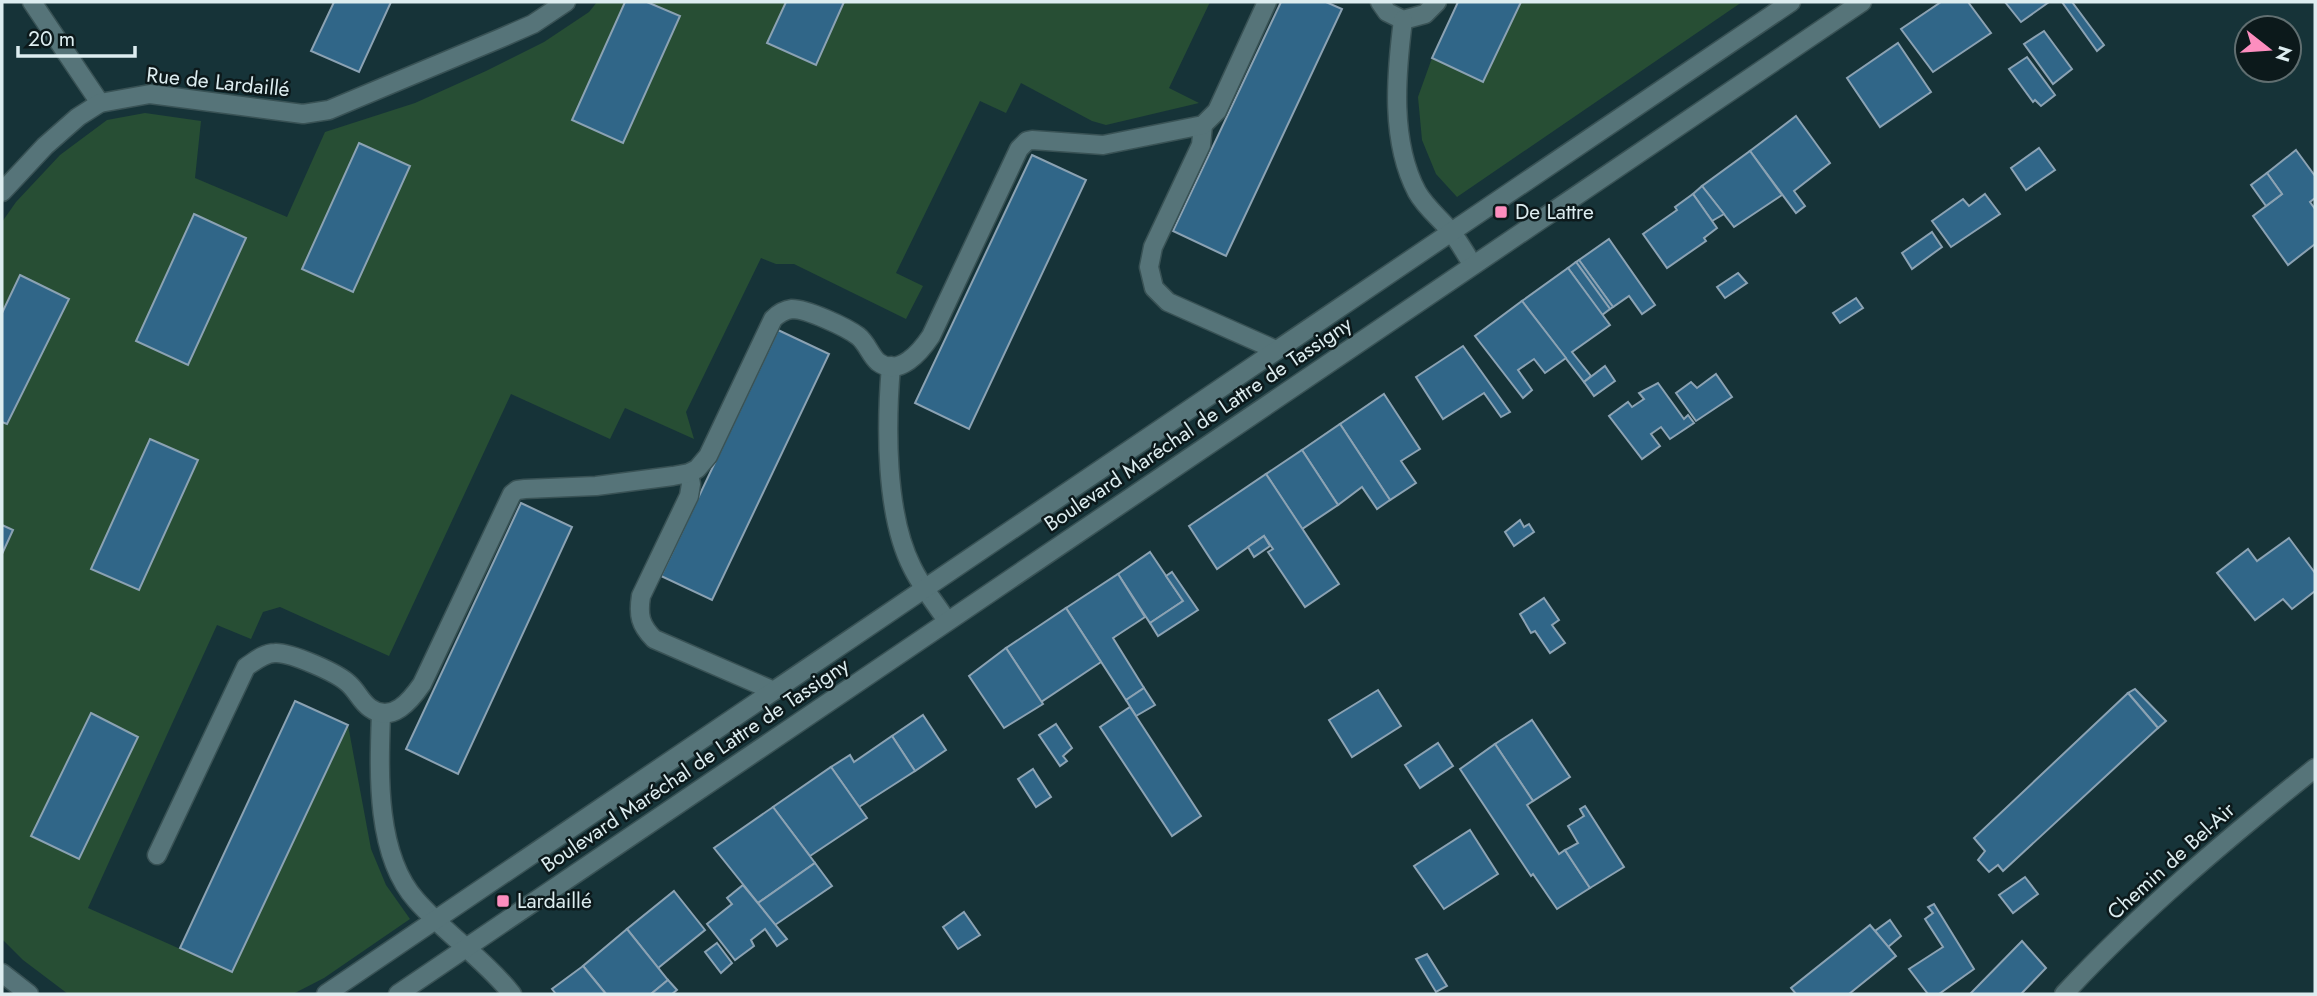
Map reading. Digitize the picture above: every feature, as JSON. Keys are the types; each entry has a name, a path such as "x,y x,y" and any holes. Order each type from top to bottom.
{"street":[{"path":"32,2 100,103"},
{"name":"Rue de Lardaillé","path":"2,192 45,146 78,117 100,103 150,94 303,114 329,110 533,24 566,2"},
{"name":"Boulevard Maréchal de Lattre de Tassigny","path":"1267,2 1217,111 1203,125 1200,145 1153,247 1149,267 1154,288 1168,302 1276,351"},
{"path":"1380,2 1387,12 1403,20 1425,14 1437,2"},
{"name":"Boulevard Maréchal de Lattre de Tassigny","path":"326,994 1791,2"},
{"name":"Boulevard Maréchal de Lattre de Tassigny","path":"398,994 1862,2"},
{"path":"1403,20 1397,74 1400,136 1408,170 1418,193 1435,217 1451,232 1473,265"},
{"path":"156,855 246,667 254,661 275,653 289,655 341,677 372,710 381,713 393,712 404,706 422,684 512,494 517,490 596,486 689,473 703,464 773,319 781,312 791,309 804,311 856,334 877,361 891,366 902,365 913,359 931,336 1019,149 1027,141 1037,139 1103,145 1203,125"},
{"path":"891,366 887,431 901,541 912,568 947,621"},
{"name":"Boulevard Maréchal de Lattre de Tassigny","path":"689,473 689,496 641,596 639,612 642,628 654,639 774,691"},
{"path":"381,713 382,803 391,850 400,873 415,899 500,979 512,994"},
{"name":"Chemin de Bel-Air","path":"2064,994 2162,896 2230,836 2315,768"},
{"path":"2,973 29,994"}],"green space":[{"path":"597,2 1210,2 1169,88 1199,103 1106,125 1092,121 1021,83 1006,113 980,101 896,273 923,286 906,319 794,264 776,264 761,258 686,412 694,439 625,408 610,439 511,394 389,656 280,607 263,612 251,639 217,625 88,908 232,972 348,725 371,849 386,885 410,919 324,978 293,994 68,994 23,960 2,939 2,222 16,202 60,155 107,120 145,113 201,121 195,178 287,217 325,132 415,103 486,71 544,42 589,12"},
{"path":"1521,2 1742,2 1457,197 1436,174 1422,140 1418,97 1432,58 1483,82"}],"building":[{"path":"334,2 391,2 359,72 311,51"},
{"path":"625,2 647,2 680,16 623,143 572,120"},
{"path":"786,2 844,2 816,65 767,43"},
{"path":"1281,2 1326,2 1342,9 1226,256 1173,231"},
{"path":"1458,2 1521,2 1483,82 1432,58"},
{"path":"1941,2 1968,2 1991,33 1933,72 1901,29"},
{"path":"2005,2 2049,2 2021,22"},
{"path":"2062,2 2072,2 2104,45 2097,51"},
{"path":"2044,31 2072,69 2053,84 2024,44"},
{"path":"1898,43 1931,92 1880,127 1847,78"},
{"path":"2027,57 2055,95 2041,106 2035,100 2033,102 2009,69"},
{"path":"1796,116 1830,163 1794,191 1805,206 1796,213 1750,151"},
{"path":"359,143 410,166 353,292 302,269"},
{"path":"2039,148 2055,170 2026,190 2011,168"},
{"path":"2296,150 2315,176 2315,198 2310,202 2315,209 2315,244 2288,265 2253,216 2282,194 2267,173"},
{"path":"1750,151 1782,195 1734,227 1702,186"},
{"path":"1032,155 1086,180 969,429 915,403"},
{"path":"2267,173 2282,194 2266,206 2251,185"},
{"path":"1702,186 1724,214 1712,221 1693,194"},
{"path":"1693,194 1717,228 1704,238 1706,241 1667,268 1643,234 1677,210 1675,207"},
{"path":"1985,194 2000,214 1951,247 1932,221 1963,199 1969,206"},
{"path":"194,214 246,238 188,365 136,341"},
{"path":"1932,232 1942,247 1912,269 1902,253"},
{"path":"1609,239 1655,305 1642,314 1629,296 1613,307 1579,260"},
{"path":"1579,260 1613,307 1610,309 1576,262"},
{"path":"1576,262 1610,309 1602,315 1568,268"},
{"path":"1568,268 1610,325 1572,352 1591,376 1584,382 1522,301"},
{"path":"1738,273 1747,283 1725,298 1717,287"},
{"path":"20,275 69,299 7,424 2,422 2,313"},
{"path":"1856,298 1863,308 1840,323 1833,313"},
{"path":"1522,301 1566,358 1545,373 1534,359 1518,370 1532,390 1523,398 1475,336"},
{"path":"778,330 829,354 712,600 661,576"},
{"path":"1463,346 1510,412 1501,417 1484,393 1443,419 1416,377"},
{"path":"1605,366 1615,381 1594,396 1584,382"},
{"path":"1716,374 1732,397 1696,421 1676,393 1691,382 1697,388"},
{"path":"1658,383 1684,419 1688,415 1694,423 1670,439 1661,427 1651,434 1660,446 1642,459 1609,416 1628,402 1632,407 1644,399 1639,393"},
{"path":"1384,394 1420,449 1401,461 1416,483 1390,500 1340,424"},
{"path":"1340,424 1390,500 1377,509 1362,487 1338,505 1302,450"},
{"path":"150,439 198,460 139,590 91,569"},
{"path":"1302,450 1338,505 1302,529 1266,474"},
{"path":"1266,474 1339,584 1305,607 1268,552 1273,549 1264,536 1217,569 1189,526"},
{"path":"521,503 572,527 458,774 406,749"},
{"path":"1520,520 1524,527 1529,524 1534,532 1514,546 1505,532"},
{"path":"2,525 13,530 2,554"},
{"path":"1264,536 1270,546 1254,557 1248,547"},
{"path":"2289,538 2315,573 2315,591 2292,609 2283,599 2255,620 2217,573 2248,549 2257,561"},
{"path":"1150,552 1183,601 1150,623 1118,574"},
{"path":"1172,572 1198,610 1158,636 1150,623 1183,601 1166,576"},
{"path":"1118,574 1145,617 1113,638 1144,688 1126,700 1066,608"},
{"path":"1544,598 1559,620 1552,625 1565,643 1550,653 1535,631 1531,633 1520,614"},
{"path":"1066,608 1101,662 1041,702 1006,648"},
{"path":"1006,648 1043,704 1004,728 969,676"},
{"path":"1144,688 1155,705 1136,716 1126,700"},
{"path":"2135,689 2166,721 2158,728 2128,693"},
{"path":"1378,690 1401,726 1352,757 1329,720"},
{"path":"2128,693 2158,728 2003,871 1998,865 1989,872 1978,860 1985,851 1974,838"},
{"path":"295,701 348,725 232,972 180,948"},
{"path":"1130,707 1201,816 1172,836 1100,727"},
{"path":"91,713 138,737 79,859 31,836"},
{"path":"923,715 946,750 915,771 892,736"},
{"path":"1532,720 1570,777 1533,801 1495,744"},
{"path":"1056,724 1072,748 1063,756 1067,761 1060,766 1039,735"},
{"path":"892,736 915,771 859,807 831,767 850,755 854,762"},
{"path":"1438,743 1453,766 1420,788 1405,765"},
{"path":"1495,744 1533,801 1527,805 1559,854 1565,850 1590,888 1557,909 1533,874 1531,876 1460,769"},
{"path":"831,767 867,818 810,856 773,807"},
{"path":"1033,769 1051,797 1036,807 1018,779"},
{"path":"1585,806 1624,867 1590,888 1565,850 1578,843 1568,826 1584,816 1580,809"},
{"path":"773,807 815,863 758,903 714,848"},
{"path":"1470,830 1498,874 1444,909 1414,866"},
{"path":"815,863 832,886 775,925 758,903"},
{"path":"2025,877 2038,894 2013,913 1999,895"},
{"path":"743,885 787,939 777,946 765,929 751,940 754,946 735,960 707,924 732,904 727,898"},
{"path":"674,891 705,930 658,968 627,929"},
{"path":"1934,904 1974,969 1939,994 1928,994 1909,969 1943,947 1925,919 1933,913 1928,907"},
{"path":"964,912 980,935 958,949 943,927"},
{"path":"1890,920 1901,936 1888,947 1875,931"},
{"path":"1870,925 1896,956 1849,994 1796,994 1791,988"},
{"path":"627,929 668,980 651,994 606,994 583,966"},
{"path":"2022,941 2046,968 2021,994 1970,994"},
{"path":"717,943 732,963 721,973 705,952"},
{"path":"1427,954 1447,986 1436,992 1416,959"},
{"path":"583,966 606,994 556,994 552,989"},
{"path":"668,980 677,990 672,994 651,994"}],"place":[{"name":"De Lattre","path":"1501,212"},
{"name":"Lardaillé","path":"503,901"}]}
